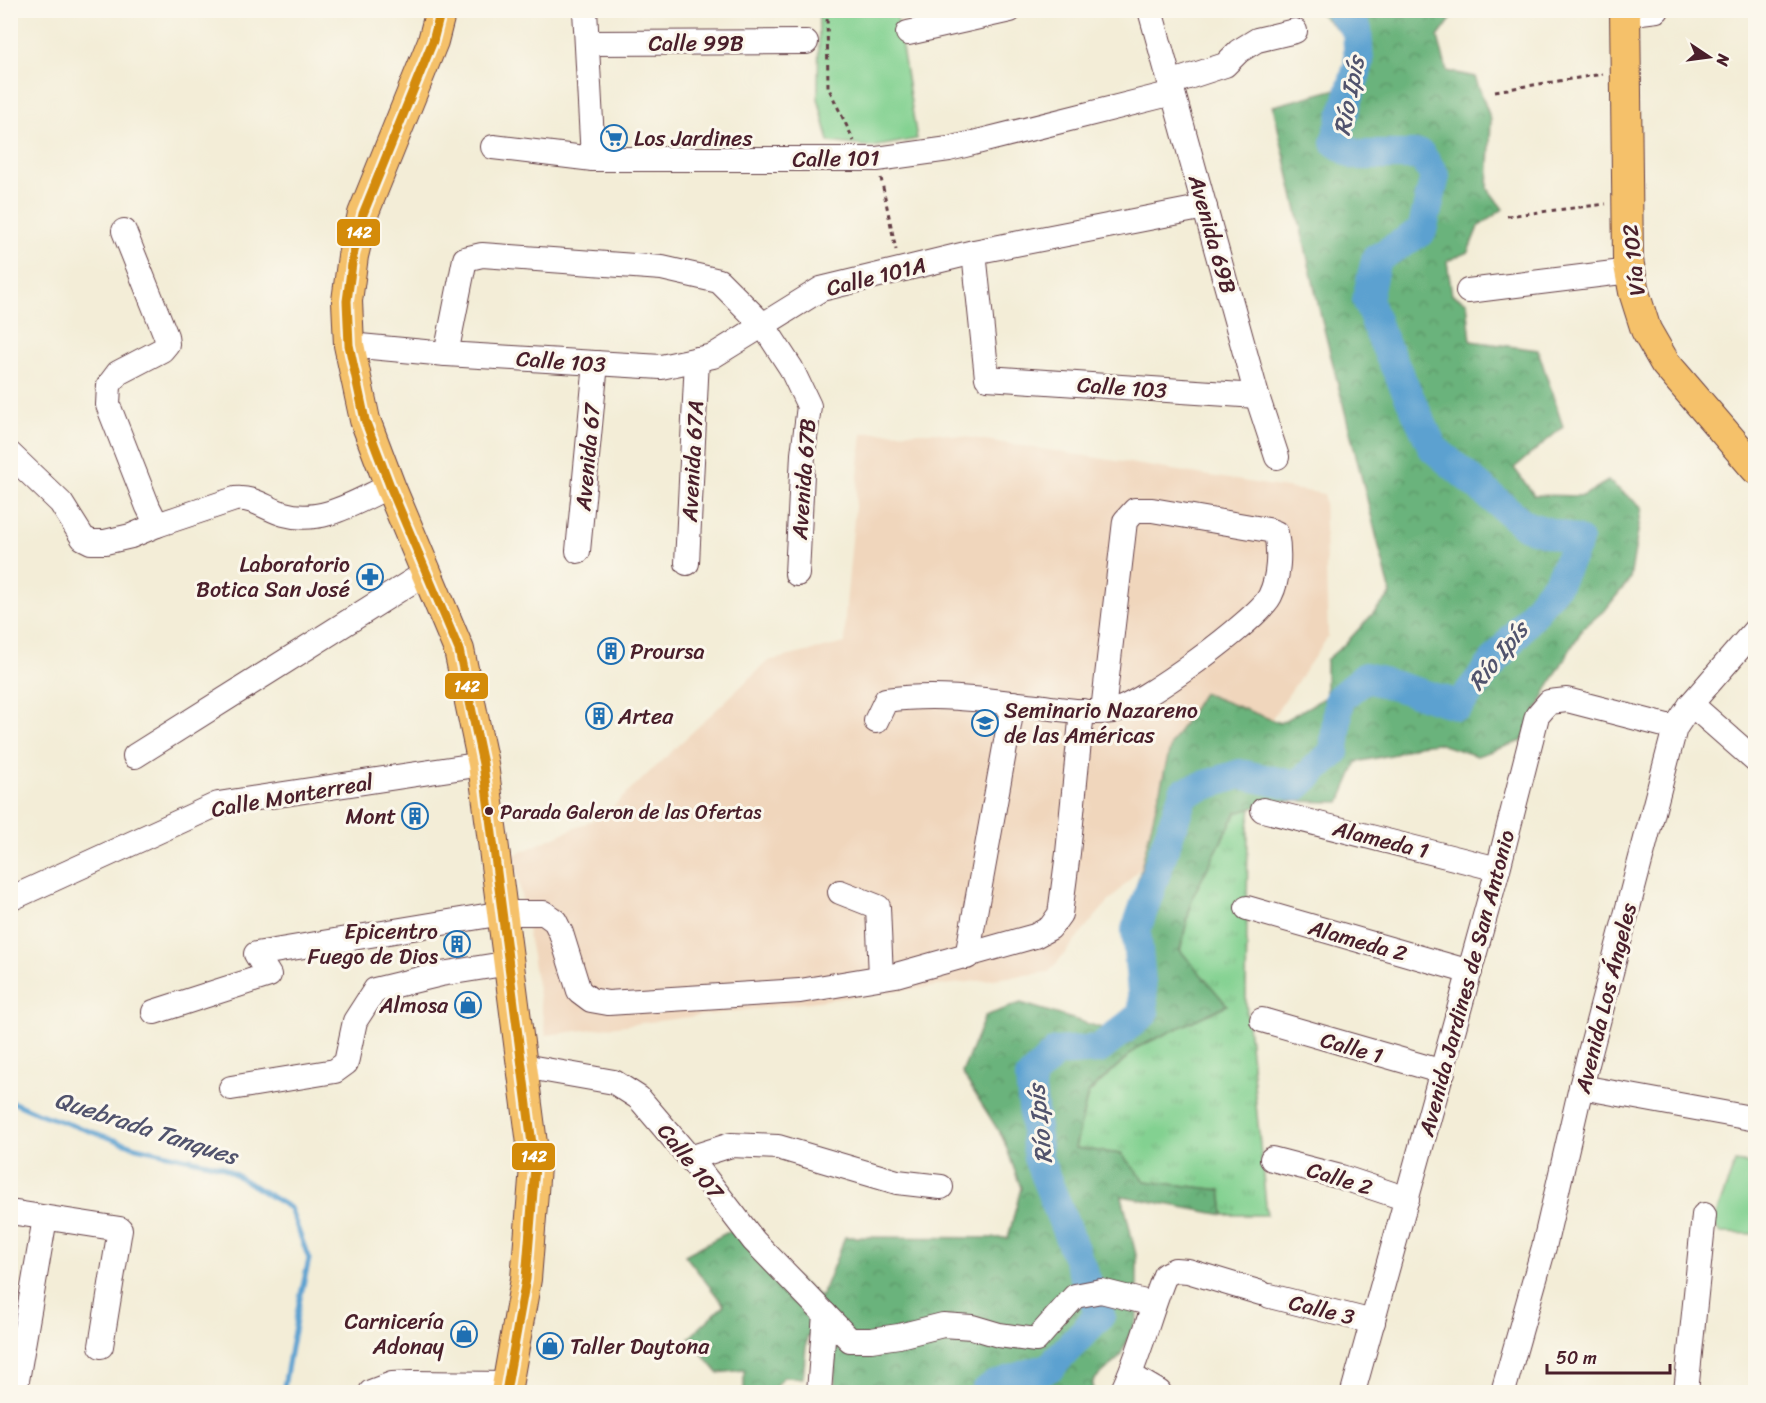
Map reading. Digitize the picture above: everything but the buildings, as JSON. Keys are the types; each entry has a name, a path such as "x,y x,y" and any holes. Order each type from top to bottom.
{"main road":[{"path":"441,10 433,41 363,214 353,256 347,301 349,345 365,420 390,486 459,650 483,764 535,1167 526,1279 507,1388"},
{"name":"Vía 102","path":"1625,12 1630,271 1634,292 1646,330 1665,363 1755,469"}],"street":[{"path":"585,10 593,159"},
{"path":"908,33 1010,10"},
{"name":"Avenida 69B","path":"1150,10 1257,396 1277,458"},
{"path":"1625,12 1657,10"},
{"name":"Calle 101","path":"493,147 593,159 870,159 949,149 1172,88 1225,65 1239,51 1257,40 1295,31"},
{"name":"Calle 99B","path":"587,43 806,42"},
{"name":"Calle 101A","path":"763,325 821,289 974,252 1205,207"},
{"path":"124,231 166,336 167,344 162,350 118,373 109,385 108,405 157,525"},
{"name":"Calle 103","path":"974,252 987,378 1257,396"},
{"path":"446,354 465,259 482,255 662,268 719,281 763,325"},
{"path":"1468,291 1630,271"},
{"name":"Calle 103","path":"349,345 446,354 661,367 713,356 763,325"},
{"name":"Avenida 67B","path":"763,325 791,368 808,406 803,454 797,573"},
{"name":"Avenida 67A","path":"687,563 697,359"},
{"name":"Avenida 67","path":"578,551 596,363"},
{"path":"10,454 61,503 83,538 91,542 105,542 131,536 235,499 245,498 283,514 299,518 319,517 390,486"},
{"path":"154,1012 269,975 256,954 503,913 544,913 555,921 561,933 579,992 591,1000 608,1003 800,991 882,977 967,957 1035,936 1050,928 1060,914 1068,853 1092,711 1125,521 1135,510 1152,510 1276,533 1277,571 1271,595 1261,608 1231,636 1128,706 1114,711 1092,711 963,697 912,697 886,700 876,721"},
{"path":"135,756 427,572"},
{"name":"Avenida Los Ángeles","path":"1503,1392 1544,1247 1581,1087 1675,728 1691,704 1755,629"},
{"name":"Avenida Jardines de San Antonio","path":"1353,1392 1443,1072 1537,716 1549,702 1567,700 1675,728"},
{"path":"967,957 1013,703"},
{"path":"1691,704 1755,761"},
{"name":"Calle Monterreal","path":"10,899 218,804 483,764"},
{"name":"Alameda 1","path":"1263,810 1498,869"},
{"path":"840,892 878,906 882,977"},
{"name":"Alameda 2","path":"1247,908 1470,972"},
{"path":"231,1088 336,1071 346,1063 355,1021 375,990 441,974 510,963"},
{"name":"Calle 1","path":"1262,1020 1443,1072"},
{"name":"Calle 107","path":"523,1066 614,1082 639,1098 690,1158 754,1240 850,1340 899,1336 944,1325 972,1327 999,1335 1036,1340 1075,1296 1101,1292 1152,1304"},
{"path":"1581,1087 1755,1119"},
{"path":"690,1158 731,1145 778,1148 897,1182 941,1187"},
{"name":"Calle 2","path":"1272,1159 1407,1199"},
{"path":"10,1212 120,1229 101,1346"},
{"path":"1686,1392 1704,1215"},
{"path":"15,1392 45,1218"},
{"name":"Calle 3","path":"1126,1384 1152,1304 1165,1275 1175,1270 1188,1271 1373,1322"},
{"path":"819,1392 825,1314"},
{"path":"371,1392 392,1384 411,1383 507,1388"},
{"path":"1126,1384 1159,1392"}],"path":[{"path":"827,10 828,87 870,159 900,270"},
{"path":"1495,91 1626,71"},
{"path":"1507,216 1628,202"}],"shaded area":[{"name":"Seminario Nazareno de las Américas","path":"934,432 1324,494 1328,637 1251,749 1101,910 1049,972 546,1035 514,855 604,815 768,661 845,643 845,615 862,433"}],"green space":[{"path":"819,11 896,11 917,139 873,147 829,142 818,98"},
{"path":"1317,11 1457,11 1438,37 1447,71 1475,77 1491,120 1488,189 1503,209 1478,227 1468,252 1447,261 1452,295 1467,302 1471,341 1538,350 1563,427 1514,468 1534,495 1583,496 1608,481 1642,507 1630,579 1606,609 1583,628 1549,685 1522,741 1477,756 1437,743 1418,745 1396,754 1357,762 1340,802 1276,801 1236,813 1193,896 1180,950 1227,1005 1138,1047 1088,1093 1075,1148 1121,1154 1145,1181 1221,1190 1224,1215 1122,1196 1137,1259 1137,1319 1119,1358 1093,1381 1093,1392 835,1392 833,1339 807,1336 803,1378 783,1377 772,1392 744,1392 744,1370 718,1373 689,1338 724,1305 685,1255 732,1230 821,1297 845,1237 1008,1238 1021,1188 1003,1138 962,1073 985,1016 1021,1003 1105,1029 1135,1013 1129,918 1171,744 1203,693 1280,723 1326,697 1326,660 1346,643 1391,594 1322,321 1273,106 1344,87 1346,37"},
{"path":"1251,808 1248,827 1246,1003 1267,1215 1224,1215 1221,1190 1145,1181 1121,1154 1075,1148 1088,1094 1138,1047 1227,1005 1180,951 1193,896 1236,813"},
{"path":"1735,1162 1755,1165 1755,1234 1721,1233 1715,1227 1715,1218"}],"waterway":[{"name":"Río Ipís","path":"985,1392 993,1386 1050,1367 1100,1315 1038,1158 1030,1078 1056,1052 1099,1049 1144,1013 1136,930 1184,792 1240,774 1297,786 1334,752 1339,699 1365,677 1459,705 1558,582 1578,541 1526,526 1433,448 1380,334 1367,299 1376,259 1422,231 1435,176 1421,155 1355,155 1335,142 1359,63 1357,30 1339,10"},
{"name":"Quebrada Tanques","path":"10,1101 37,1113 136,1147 221,1166 290,1208 309,1259 283,1392"}],"transit line":[{"name":"142","path":"441,10 433,41 363,214 353,256 347,301 349,345 365,420 390,486 459,650 483,764 535,1167 526,1279 506,1392"}],"place":[{"name":"Los Jardines","path":"614,138"},
{"name":"Laboratorio Botica San José","path":"370,577"},
{"name":"Proursa","path":"611,651"},
{"name":"Artea","path":"599,716"},
{"name":"Seminario Nazareno de las Américas","path":"985,723"},
{"name":"Parada Galeron de las Ofertas","path":"489,811"},
{"name":"Mont","path":"415,816"},
{"name":"Epicentro Fuego de Dios","path":"457,944"},
{"name":"Almosa","path":"468,1005"},
{"name":"Carnicería Adonay","path":"464,1334"},
{"name":"Taller Daytona","path":"550,1346"}]}
